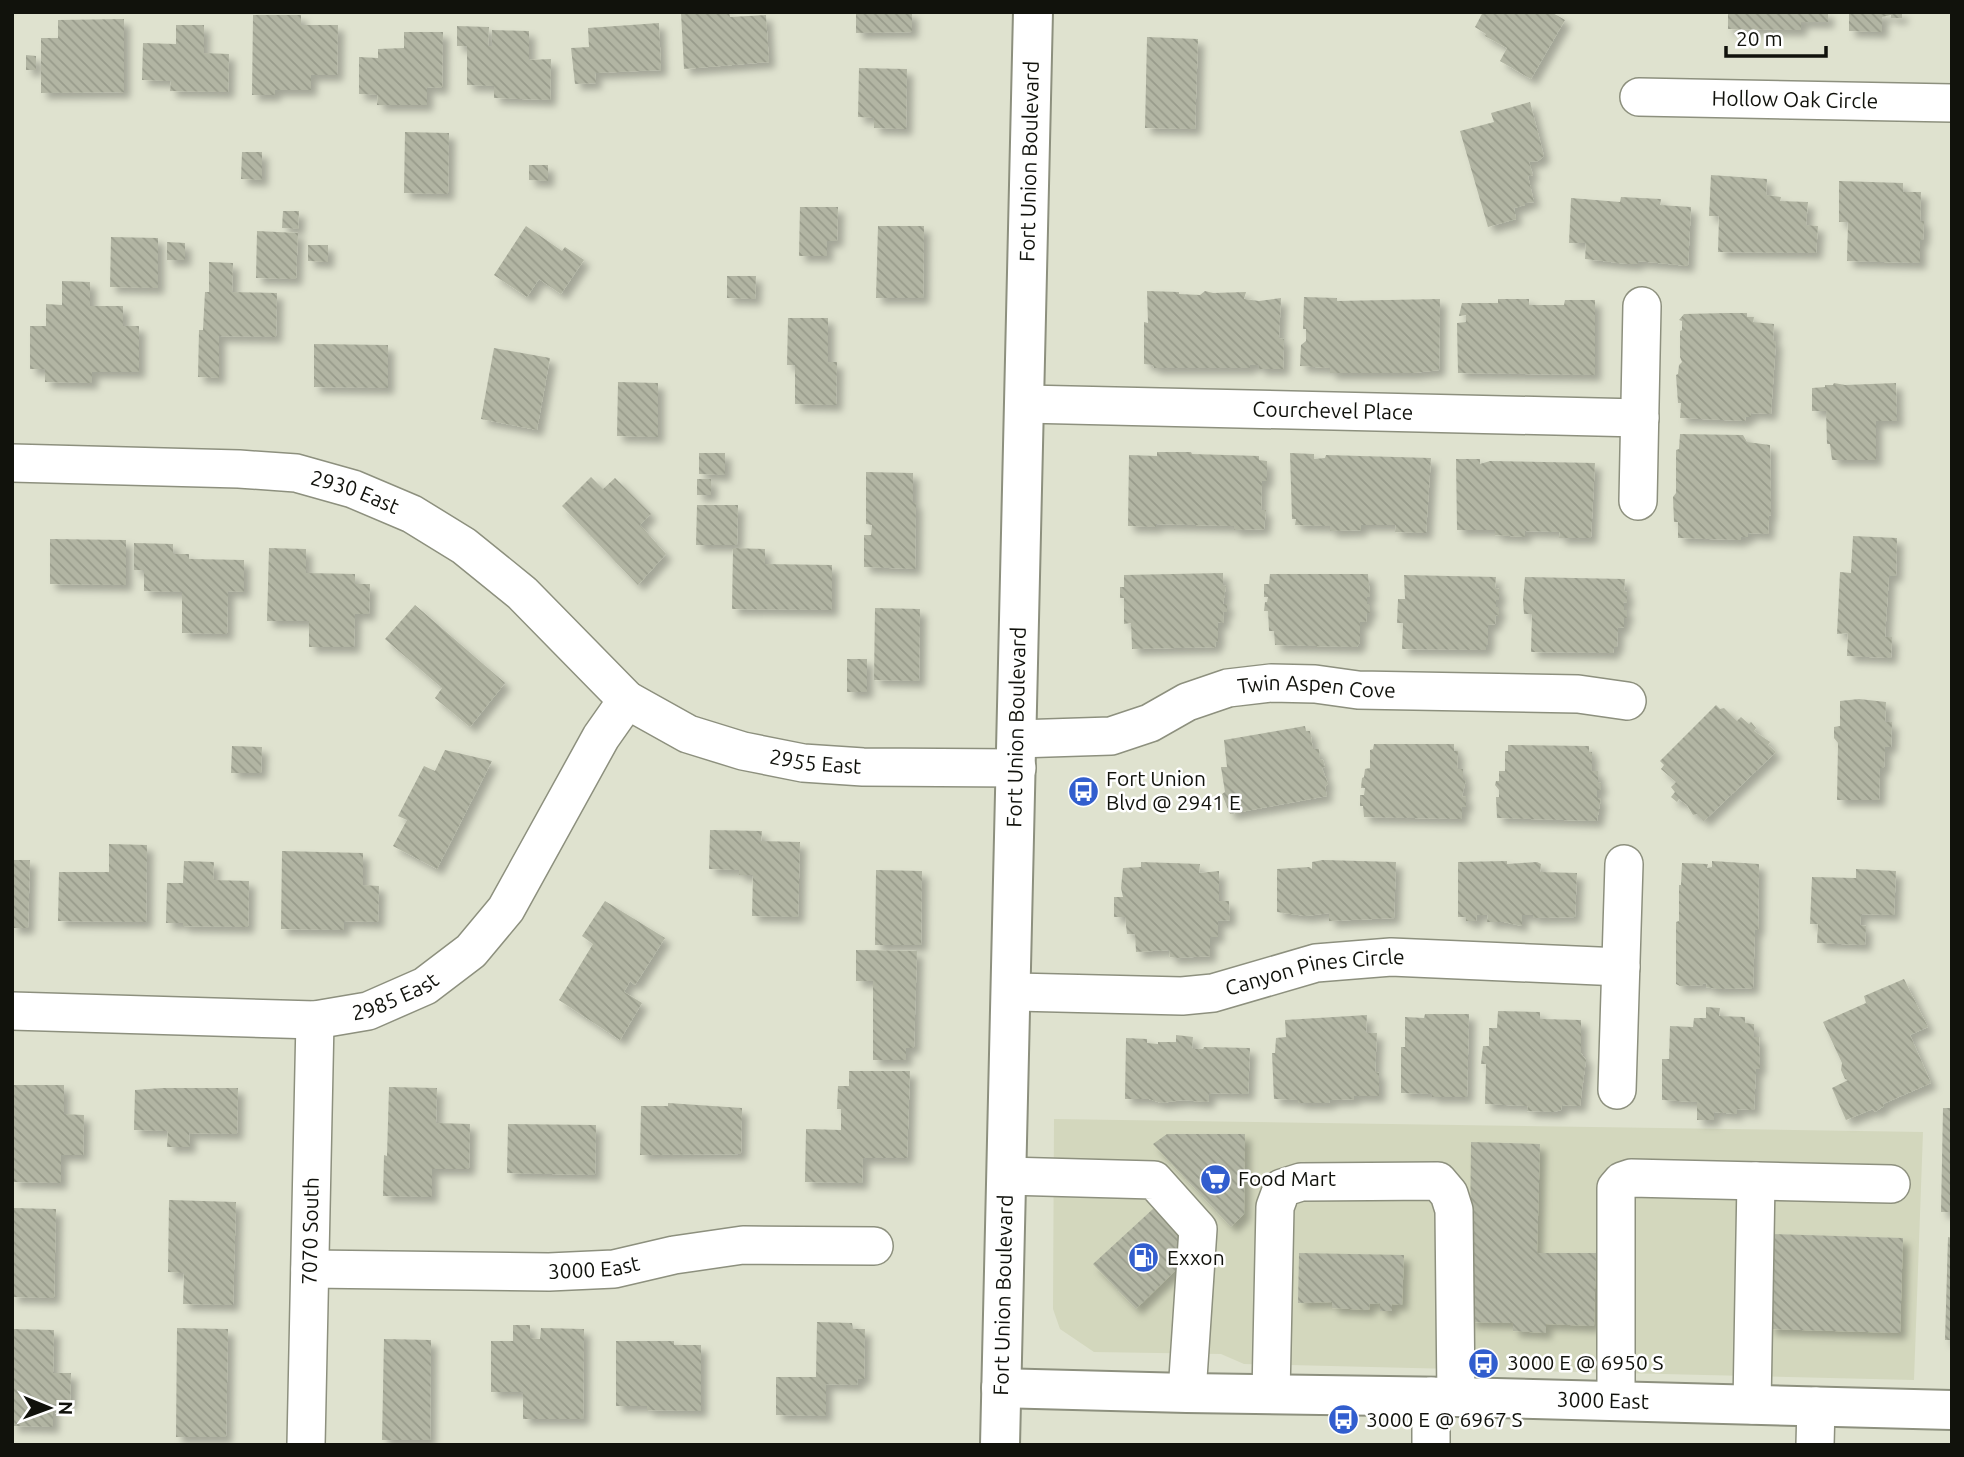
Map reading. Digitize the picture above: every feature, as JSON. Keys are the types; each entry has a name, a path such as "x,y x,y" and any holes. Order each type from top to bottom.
{"main road":[{"name":"Fort Union Boulevard","path":"1000,1445 1033,12"},
{"name":"3000 East","path":"1001,1388 1444,1396 1952,1410"}],"street":[{"name":"Hollow Oak Circle","path":"1639,97 1952,103"},
{"path":"1638,501 1642,306"},
{"name":"Courchevel Place","path":"1025,404 1640,418"},
{"name":"2930 East","path":"12,463 296,473 353,489 412,514 464,546 522,593 626,700"},
{"name":"Twin Aspen Cove","path":"1017,753 1111,736 1150,723 1187,702 1217,692 1271,683 1315,684 1357,690 1578,694 1627,701"},
{"name":"2955 East","path":"626,700 688,734 743,751 803,764 863,767 1017,753"},
{"name":"2985 East","path":"12,1011 315,1020 368,1011 425,986 471,951 506,909 601,737 626,700"},
{"path":"1617,1090 1623,864"},
{"name":"Canyon Pines Circle","path":"1012,992 1182,996 1213,992 1315,963 1391,957 1621,967"},
{"name":"7070 South","path":"306,1445 315,1020"},
{"path":"1007,1176 1154,1180 1198,1228 1187,1393"},
{"path":"1616,1401 1616,1188 1622,1181 1631,1178 1891,1184"},
{"path":"1271,1394 1275,1208 1282,1188 1301,1182 1438,1181 1449,1194 1454,1210 1444,1396 1430,1445"},
{"path":"1752,1405 1756,1181"},
{"name":"3000 East","path":"310,1269 562,1272 614,1269 674,1255 743,1245 874,1246"},
{"path":"1815,1445 1816,1406"}],"shaded area":[{"path":"1054,1119 1923,1132 1914,1380 1244,1364 1221,1354 1094,1352 1060,1329 1053,1309"}],"building":[{"path":"729,12 730,17 766,15 769,62 684,69 681,13"},
{"path":"856,12 912,12 912,32 856,33"},
{"path":"1483,12 1551,12 1565,20 1531,79 1500,61 1507,48 1475,27"},
{"path":"1728,12 1828,12 1828,22 1801,22 1801,30 1728,29"},
{"path":"1849,12 1902,12 1902,18 1891,18 1891,15 1882,17 1882,32 1849,31"},
{"path":"253,15 301,15 301,25 338,25 337,75 311,75 311,90 275,90 275,95 252,95"},
{"path":"124,19 124,92 41,93 41,38 58,38 58,20"},
{"path":"659,23 661,70 595,73 596,83 575,84 571,48 589,47 588,28"},
{"path":"176,25 204,25 204,53 229,54 228,92 170,91 171,81 142,80 143,43 176,44"},
{"path":"457,26 489,27 488,46 492,46 492,30 529,31 529,60 551,59 550,100 494,98 494,86 467,85 467,46 457,46"},
{"path":"404,32 443,32 442,88 427,87 427,105 377,105 378,95 359,94 359,57 378,58 378,49 404,48"},
{"path":"1147,37 1198,39 1195,129 1145,128"},
{"path":"26,55 36,56 36,70 26,70"},
{"path":"859,68 907,69 906,129 874,128 874,118 858,117"},
{"path":"1530,102 1544,156 1538,161 1529,162 1533,175 1528,176 1534,202 1514,208 1516,219 1488,227 1460,131 1494,122 1491,113"},
{"path":"405,132 449,133 448,194 404,193"},
{"path":"242,152 262,152 262,180 241,179"},
{"path":"529,165 548,165 548,181 529,180"},
{"path":"1711,175 1767,179 1766,195 1781,197 1780,201 1808,202 1806,225 1818,226 1816,253 1718,252 1719,216 1709,216"},
{"path":"1839,181 1903,183 1903,192 1921,192 1920,221 1924,221 1923,240 1920,240 1920,263 1847,261 1848,222 1839,222"},
{"path":"1621,197 1661,199 1660,205 1691,207 1688,266 1585,259 1586,243 1569,243 1571,198 1620,202"},
{"path":"800,207 838,207 837,241 827,241 827,256 799,256"},
{"path":"283,211 299,211 298,229 282,228"},
{"path":"526,226 562,251 565,247 584,260 561,294 539,279 527,297 494,275"},
{"path":"878,226 924,226 923,298 876,298"},
{"path":"257,231 298,233 296,279 256,278"},
{"path":"111,237 158,238 158,288 110,287"},
{"path":"167,242 185,243 185,260 167,260"},
{"path":"308,245 328,245 328,262 308,261"},
{"path":"209,262 233,263 232,292 277,293 276,337 219,336 219,378 198,377 199,330 203,330 205,292 209,292"},
{"path":"727,276 756,276 755,299 727,298"},
{"path":"62,281 90,282 90,306 123,306 123,326 139,326 139,372 92,372 92,383 45,382 45,369 30,369 30,326 46,326 46,304 62,305"},
{"path":"1147,291 1200,295 1205,291 1246,292 1244,299 1259,301 1281,298 1279,338 1284,339 1283,369 1259,369 1259,365 1250,365 1250,368 1154,368 1153,365 1144,364 1144,322 1148,323"},
{"path":"1304,297 1337,298 1337,301 1440,299 1439,370 1413,373 1330,373 1330,368 1300,366 1301,345 1306,341 1306,329 1303,329"},
{"path":"1498,299 1529,299 1529,305 1564,305 1565,300 1595,300 1595,375 1458,373 1457,323 1466,322 1466,315 1459,316 1462,303 1498,303"},
{"path":"1747,313 1747,317 1754,317 1753,322 1774,324 1773,341 1776,341 1771,414 1751,413 1751,417 1745,417 1746,421 1680,418 1681,403 1678,403 1676,375 1682,362 1682,321 1679,320 1684,314"},
{"path":"788,318 828,318 828,362 837,362 836,405 795,404 795,365 787,365"},
{"path":"314,344 388,345 388,388 314,387"},
{"path":"494,348 550,358 537,430 481,419"},
{"path":"618,382 658,383 658,437 617,436"},
{"path":"1834,383 1896,383 1897,421 1876,421 1876,460 1832,460 1830,444 1827,444 1826,411 1812,411 1812,388"},
{"path":"1680,434 1743,435 1747,442 1770,445 1771,515 1768,534 1748,533 1748,537 1741,537 1741,540 1678,538 1673,497 1676,493 1676,450 1679,449"},
{"path":"1157,452 1259,456 1259,460 1267,461 1267,481 1262,481 1261,510 1266,510 1264,529 1234,530 1234,526 1156,524 1156,527 1128,526 1129,455 1157,456"},
{"path":"699,453 725,453 725,475 699,474"},
{"path":"1290,453 1314,454 1314,459 1325,458 1326,455 1431,458 1426,533 1395,532 1396,525 1361,525 1361,530 1330,531 1330,526 1295,525 1296,519 1292,519"},
{"path":"1456,459 1480,459 1480,464 1490,461 1595,463 1591,538 1559,538 1560,532 1525,531 1525,537 1495,535 1495,530 1457,530"},
{"path":"866,472 913,473 913,503 916,503 915,569 864,567 864,535 871,535 872,525 866,524"},
{"path":"591,477 603,489 615,478 651,514 640,525 666,554 638,585 562,506"},
{"path":"697,479 711,479 711,495 697,495"},
{"path":"697,505 738,505 737,545 696,545"},
{"path":"1853,536 1897,538 1896,576 1889,576 1885,637 1892,637 1891,658 1847,656 1848,633 1837,634 1840,572 1851,573"},
{"path":"50,539 126,540 126,585 50,584"},
{"path":"134,543 173,544 173,554 189,554 189,559 244,560 244,592 228,591 227,634 182,633 182,592 144,591 144,570 134,570"},
{"path":"269,548 306,549 306,573 355,574 355,584 370,584 369,614 355,614 354,647 309,647 309,621 267,621"},
{"path":"733,548 765,549 765,564 832,565 832,610 732,609"},
{"path":"1223,573 1223,585 1226,586 1223,604 1227,604 1227,612 1223,612 1224,623 1218,622 1218,642 1215,647 1132,649 1131,623 1124,624 1124,598 1120,598 1124,575"},
{"path":"1270,574 1368,574 1370,597 1367,597 1367,604 1370,604 1370,613 1367,613 1366,622 1360,622 1360,642 1357,647 1275,645 1274,631 1269,631 1268,611 1264,611 1268,597 1264,597 1264,584 1269,584"},
{"path":"1404,575 1496,577 1495,588 1499,589 1499,600 1496,600 1496,607 1499,607 1499,616 1496,615 1495,624 1488,625 1486,650 1402,649 1403,623 1397,623 1398,599 1405,599"},
{"path":"1525,577 1625,579 1627,603 1624,602 1624,610 1627,610 1627,618 1624,618 1624,627 1618,628 1617,647 1614,647 1613,653 1531,652 1532,614 1524,614"},
{"path":"415,605 505,683 470,727 435,698 442,688 385,639"},
{"path":"875,608 920,609 919,681 874,680"},
{"path":"847,659 867,659 867,692 847,692"},
{"path":"1859,699 1886,702 1885,722 1892,722 1891,747 1885,747 1884,768 1880,768 1879,800 1837,800 1838,743 1834,738 1834,727 1840,726 1840,701"},
{"path":"1716,705 1720,709 1724,708 1737,721 1741,717 1749,724 1751,722 1756,728 1754,731 1770,742 1768,745 1776,752 1704,821 1697,814 1693,815 1679,799 1677,802 1671,797 1675,792 1671,787 1676,782 1661,769 1664,765 1660,761"},
{"path":"1305,726 1306,731 1310,731 1313,749 1319,749 1320,759 1323,760 1325,767 1322,768 1328,784 1325,787 1327,796 1230,814 1222,794 1225,792 1221,767 1227,767 1224,740"},
{"path":"1374,744 1454,744 1454,751 1458,751 1457,769 1463,769 1463,780 1466,780 1462,797 1466,796 1466,807 1462,807 1462,819 1364,817 1363,806 1360,806 1360,795 1364,795 1365,788 1361,788 1362,778 1365,769 1370,768 1370,750"},
{"path":"1508,745 1589,746 1589,752 1592,752 1592,771 1598,771 1598,782 1601,783 1601,790 1597,790 1597,798 1601,798 1597,821 1497,818 1496,797 1499,797 1499,790 1495,785 1496,781 1499,781 1499,771 1505,771 1505,751 1508,751"},
{"path":"232,746 262,747 261,773 231,773"},
{"path":"445,750 492,761 437,869 393,846 407,820 398,816 424,766 435,771"},
{"path":"710,830 762,831 761,841 800,842 798,917 752,916 753,875 739,875 739,870 709,869"},
{"path":"109,844 147,845 146,922 58,921 59,872 109,872"},
{"path":"282,851 363,853 363,885 379,886 378,922 344,921 344,930 281,929"},
{"path":"12,860 30,860 28,928 12,928"},
{"path":"184,861 214,862 213,880 249,881 248,927 183,926 183,923 166,923 167,883 183,883"},
{"path":"1507,861 1507,864 1537,862 1541,864 1540,872 1577,873 1575,917 1533,918 1533,915 1522,915 1522,926 1487,922 1488,915 1477,915 1476,921 1466,921 1466,917 1458,917 1458,862"},
{"path":"1712,861 1759,864 1758,930 1755,930 1753,988 1717,989 1706,987 1707,984 1703,983 1680,986 1676,984 1676,922 1679,921 1682,863 1708,864 1707,868 1712,867"},
{"path":"1141,862 1200,864 1199,873 1219,871 1219,901 1229,901 1230,920 1218,921 1218,937 1210,937 1210,956 1170,957 1169,950 1136,952 1135,934 1127,934 1125,917 1114,917 1114,897 1123,897 1123,868 1141,867"},
{"path":"1312,862 1396,862 1394,918 1329,921 1329,913 1306,916 1277,912 1277,869 1312,869"},
{"path":"1856,869 1896,871 1894,915 1861,914 1860,925 1866,926 1865,945 1817,943 1818,924 1810,924 1812,877 1856,878"},
{"path":"876,870 922,871 921,945 875,945"},
{"path":"605,901 665,938 635,985 630,981 624,992 642,1003 620,1040 559,1000 593,944 582,936"},
{"path":"856,950 917,951 914,1048 906,1048 906,1060 873,1060 873,981 856,981"},
{"path":"1904,979 1928,1027 1910,1035 1931,1083 1883,1104 1884,1106 1875,1112 1873,1109 1846,1120 1832,1088 1848,1080 1841,1070 1842,1063 1823,1022 1866,1003 1864,996"},
{"path":"1706,1007 1720,1008 1719,1016 1745,1017 1745,1023 1754,1024 1754,1037 1759,1037 1760,1069 1756,1069 1754,1110 1737,1109 1737,1114 1714,1112 1714,1120 1697,1120 1697,1102 1662,1100 1662,1059 1669,1059 1670,1026 1693,1027 1694,1018 1706,1018"},
{"path":"1498,1011 1540,1012 1540,1019 1581,1020 1581,1053 1586,1060 1580,1106 1562,1105 1561,1110 1554,1112 1527,1111 1528,1106 1485,1104 1486,1064 1481,1064 1483,1046 1489,1046 1489,1028 1497,1028"},
{"path":"1425,1014 1469,1014 1467,1097 1432,1097 1432,1094 1401,1093 1401,1047 1405,1047 1405,1017 1424,1018"},
{"path":"1367,1015 1366,1033 1377,1033 1375,1072 1379,1073 1379,1096 1354,1096 1354,1099 1330,1100 1329,1103 1298,1103 1298,1100 1274,1099 1272,1053 1275,1053 1276,1038 1286,1037 1285,1020"},
{"path":"1176,1035 1193,1037 1192,1049 1250,1048 1248,1094 1209,1093 1209,1101 1204,1102 1183,1100 1161,1103 1149,1099 1125,1099 1126,1038 1147,1039 1147,1043 1158,1044 1176,1042"},
{"path":"849,1071 910,1071 907,1158 863,1158 862,1183 805,1182 806,1129 841,1130 841,1109 837,1109 838,1086 849,1086"},
{"path":"14,1085 64,1085 64,1114 84,1115 83,1155 61,1155 61,1183 13,1182"},
{"path":"389,1087 437,1088 436,1123 470,1124 469,1169 432,1169 432,1197 383,1196"},
{"path":"238,1088 237,1134 189,1133 190,1147 167,1147 168,1131 134,1130 135,1090"},
{"path":"668,1103 742,1108 741,1154 640,1155 641,1106 668,1106"},
{"path":"1943,1108 1952,1108 1952,1212 1941,1212"},
{"path":"508,1124 596,1125 595,1175 507,1173"},
{"name":"Food Mart","path":"1167,1134 1245,1134 1244,1214 1231,1227 1153,1144"},
{"path":"1471,1142 1540,1144 1537,1253 1596,1253 1594,1326 1546,1324 1546,1333 1513,1331 1513,1323 1469,1322"},
{"path":"169,1200 236,1202 233,1305 183,1304 184,1273 168,1272"},
{"path":"14,1208 56,1209 54,1298 12,1297"},
{"name":"Exxon","path":"1154,1208 1195,1251 1136,1309 1093,1264"},
{"path":"1772,1234 1903,1238 1900,1333 1769,1329"},
{"path":"1948,1237 1952,1238 1952,1340 1945,1340"},
{"path":"1299,1253 1404,1255 1402,1305 1392,1304 1392,1311 1380,1311 1380,1303 1370,1304 1369,1310 1332,1308 1332,1302 1298,1303"},
{"path":"817,1322 852,1323 853,1329 865,1329 864,1379 858,1379 857,1385 826,1384 826,1416 776,1415 776,1377 816,1377"},
{"path":"513,1325 530,1325 530,1338 540,1339 541,1328 584,1329 583,1419 523,1419 523,1392 491,1392 491,1341 513,1341"},
{"path":"177,1328 228,1329 226,1437 176,1437"},
{"path":"12,1329 54,1330 53,1373 71,1373 70,1404 53,1404 53,1427 12,1426"},
{"path":"384,1339 431,1340 430,1440 382,1440"},
{"path":"616,1341 674,1341 674,1345 701,1345 701,1411 647,1410 647,1406 616,1406"}],"place":[{"name":"Fort Union Blvd @ 2941 E","path":"1083,791"},
{"name":"Food Mart","path":"1215,1179"},
{"name":"Exxon","path":"1144,1258"},
{"name":"3000 E @ 6950 S","path":"1484,1363"},
{"name":"3000 E @ 6967 S","path":"1343,1420"}]}
